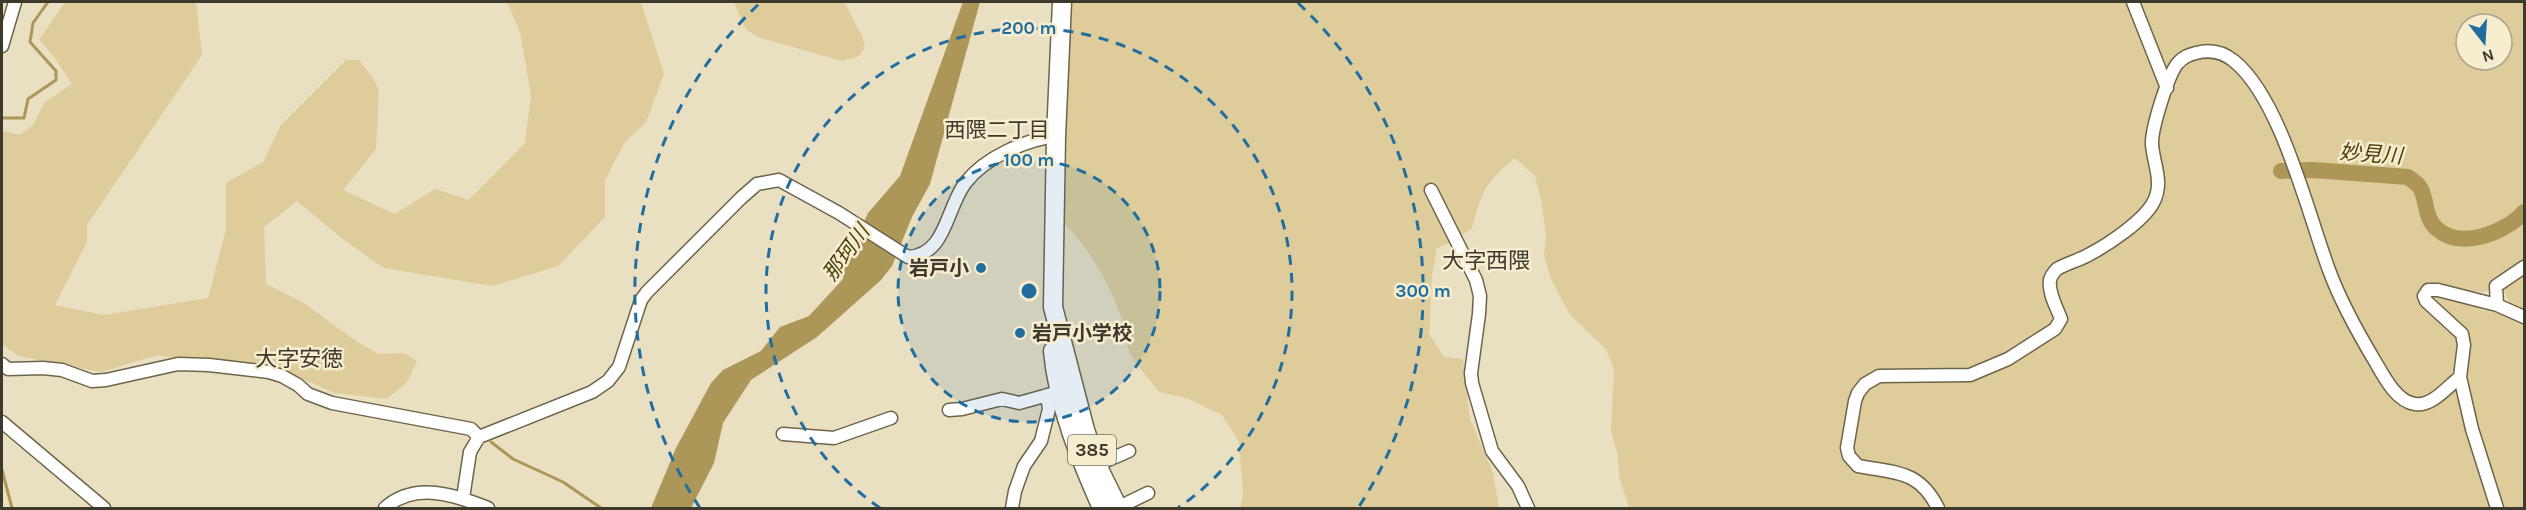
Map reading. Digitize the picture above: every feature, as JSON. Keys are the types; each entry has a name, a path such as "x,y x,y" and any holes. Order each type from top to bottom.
{"highway":[{"name":"385","path":"1062,2 1056,136 1053,307 1060,392 1072,436 1102,508"},
{"name":"385","path":"1060,392 1118,508"}],"street":[{"path":"2,46 15,2"},
{"path":"2133,2 2167,88"},
{"path":"1938,508 1932,497 1915,479 1906,475 1858,466 1852,462 1847,448 1858,393 1865,384 1879,376 1970,375 2008,359 2055,329 2061,319 2050,290 2051,277 2054,272 2107,243 2142,217 2155,199 2159,178 2152,147 2152,135 2175,66 2183,57 2192,54 2214,51 2236,62 2250,78 2279,130 2340,299 2382,373 2397,393 2414,405 2432,401 2460,376"},
{"path":"468,503 470,452 479,437 592,392 608,381 619,367 641,300 674,263 757,184 779,180 855,223 908,257 921,256 933,249 960,193 977,171 1004,153 1025,144 1056,136"},
{"path":"1431,190 1476,280 1480,296 1471,373 1489,440 1498,462 1518,486 1528,508"},
{"path":"2497,305 2496,286 2524,267"},
{"path":"2497,508 2472,429 2460,376 2464,345 2462,334 2426,301 2425,293 2428,290 2438,290 2497,305 2524,317"},
{"path":"2,364 8,369 62,370 92,381 178,364 209,364 269,372 282,376 308,394 332,403 471,429 479,437"},
{"path":"949,410 1002,399 1019,403 1060,392"},
{"path":"1012,508 1024,466 1041,441 1049,409 1060,392"},
{"path":"783,434 834,438 891,418"},
{"path":"2,422 104,508"},
{"path":"1097,465 1129,451"},
{"path":"384,508 408,496 425,492 441,492 488,508"},
{"path":"1118,508 1148,493"}],"shaded area":[{"path":"65,2 196,2 202,55 87,225 87,242 55,305 104,315 208,298 226,230 226,183 263,162 281,125 346,60 359,60 373,78 379,91 376,149 343,190 395,214 435,189 469,200 525,143 531,96 520,32 507,2 641,2 664,74 646,122 625,142 605,180 605,217 558,266 492,286 384,268 340,237 297,201 264,227 266,284 304,303 378,354 404,353 417,361 407,382 387,399 335,393 298,377 241,371 158,355 101,372 18,356 2,344 2,131 20,135 33,125 45,102 72,84 52,54 39,40"},
{"path":"734,2 844,2 862,36 865,47 859,56 842,61 761,38 746,30"},
{"path":"963,2 980,2 930,184 912,217 892,266 881,280 817,337 751,380 723,423 714,463 691,508 651,508 676,448 711,383 723,370 761,351 780,327 809,316 843,279 846,260 868,213 900,176"},
{"path":"1068,2 2524,2 2524,312 2510,304 2502,287 2483,292 2475,291 2481,310 2500,313 2524,324 2524,508 1629,508 1619,476 1618,456 1611,430 1614,370 1606,349 1570,315 1551,279 1544,256 1546,237 1542,204 1535,176 1515,158 1497,173 1486,188 1472,228 1452,242 1437,248 1432,275 1429,334 1444,357 1463,359 1470,419 1493,473 1499,508 1240,508 1243,494 1239,442 1222,415 1187,398 1159,392 1131,355 1122,319 1110,291 1096,265 1070,229 1059,218"}],"waterway":[{"path":"2,118 24,118 28,99 56,80 56,71 30,42 33,23 48,2"},
{"name":"妙見川","path":"2281,171 2313,170 2408,177 2422,191 2430,219 2437,229 2458,238 2470,238 2494,232 2516,220 2524,212"},
{"path":"491,442 513,459 563,482 601,508"},
{"path":"2,470 12,508"}],"place":[{"name":"岩戸小","path":"981,268"},
{"name":"岩戸小学校","path":"1020,333"}],"district":[{"name":"西隈二丁目","path":"997,130"},
{"name":"大字西隈","path":"1486,261"},
{"name":"大字安徳","path":"299,359"}],"water label":[{"name":"那珂川","path":"846,253"}]}
